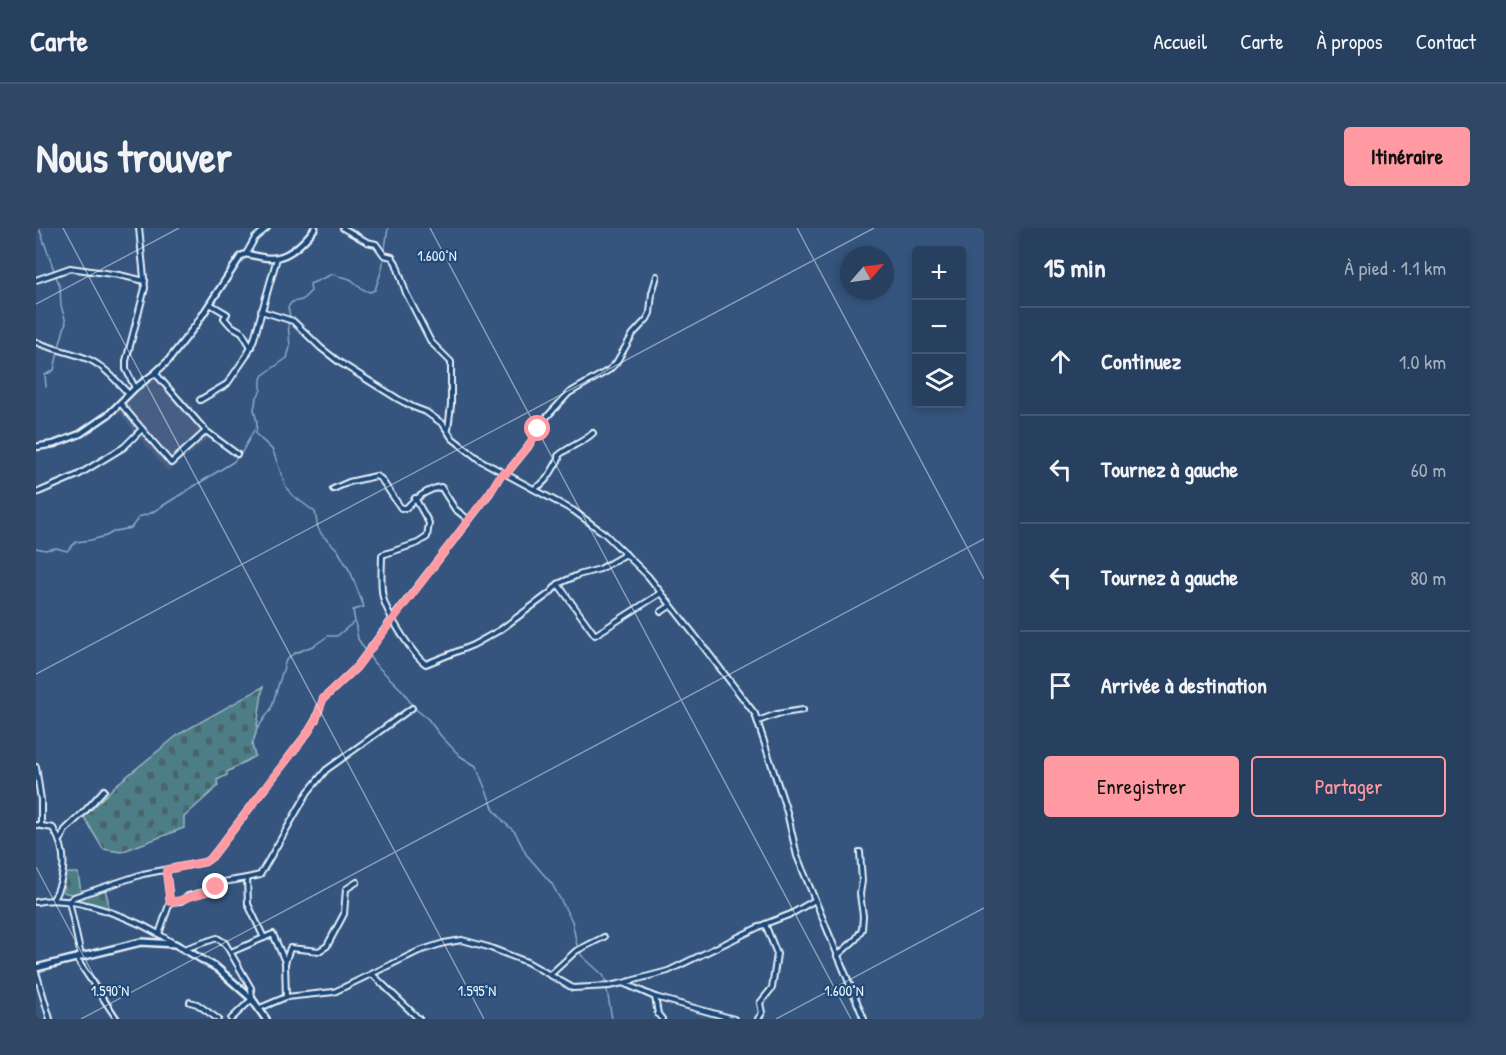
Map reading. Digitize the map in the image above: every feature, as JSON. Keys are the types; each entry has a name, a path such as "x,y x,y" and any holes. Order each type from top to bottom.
{"main road":[{"path":"36,970 141,942 175,944 217,968 252,999 266,1019"}],"street":[{"path":"135,388 126,369 126,360 136,327 145,281 138,228"},
{"path":"36,447 72,439 109,414 135,388 168,362 192,331 237,261 246,254 255,238 267,228"},
{"path":"246,254 277,258 292,250 315,228"},
{"path":"343,228 367,242 376,244 384,255 392,257 406,293 431,342 451,362 451,405 448,430"},
{"path":"200,400 227,384 235,376 251,347 277,258"},
{"path":"36,280 70,268 119,274 145,281"},
{"path":"69,901 74,897 143,874 205,862 212,857 309,731 323,699 356,668 504,474 528,447 543,421 569,393 609,370 616,363 633,334 647,319 657,276"},
{"path":"209,303 227,314 224,318 230,325 242,332 251,347"},
{"path":"261,311 293,321 339,362 443,424 452,438 480,460 574,511 605,534 661,593 704,646 758,721 766,753 787,812 797,856 864,1019"},
{"path":"36,342 93,361 129,394"},
{"path":"155,373 206,431 237,454"},
{"path":"120,403 171,463 206,431"},
{"path":"36,493 78,475 124,447 142,429"},
{"path":"533,489 550,477 559,459 558,456 567,448 585,441 593,433"},
{"path":"333,489 349,482 376,476 381,479 401,508 406,508 415,498 436,487 441,487 455,509 469,520"},
{"path":"415,498 429,523 427,537 418,543 382,555 382,598 400,633 417,657 426,664 473,645 500,630 550,593 558,584 578,574 600,569 626,554"},
{"path":"558,584 595,635 661,593"},
{"path":"661,612 670,606"},
{"path":"170,902 182,901 188,896 209,891 223,882 260,875 308,792 326,770 412,708"},
{"path":"758,721 777,714 803,710"},
{"path":"36,767 41,800 39,826 65,830"},
{"path":"60,840 65,830 104,790"},
{"path":"53,828 60,840 65,867 53,900"},
{"path":"837,956 856,939 862,929 860,852"},
{"path":"159,934 170,902 166,870"},
{"path":"247,878 248,904 264,938"},
{"path":"286,997 285,963 290,948 319,951 327,945 344,914 346,889 357,882"},
{"path":"260,1008 286,997 334,992 419,951 462,940 512,956 551,974 573,988 623,984 668,971 765,924 791,914 815,900"},
{"path":"69,901 78,957 117,1019"},
{"path":"36,902 69,901 129,919 175,944"},
{"path":"758,1019 762,1013 760,1004 772,988 777,954 765,924"},
{"path":"231,952 273,934 285,963"},
{"path":"551,974 578,950 604,937"},
{"path":"184,949 218,938 225,943 251,988 252,999 231,1019"},
{"path":"36,970 50,1019"},
{"path":"373,975 419,1019"},
{"path":"623,984 655,997 734,1019"},
{"path":"655,997 658,1014 662,1019"},
{"path":"190,1002 197,1004 218,1019"}],"shaded area":[{"path":"156,373 193,406 190,410 209,437 167,471 117,410 138,386"}],"green space":[{"path":"263,687 252,745 255,756 217,780 218,786 184,817 184,828 121,852 103,849 84,817 116,785 179,734"},
{"path":"65,873 78,873 81,892 74,895 63,892"},
{"path":"105,889 108,909 75,901 75,898"}],"waterway":[{"path":"39,228 60,287 61,306 66,322 59,347"},
{"path":"290,317 288,307 292,302 302,300 311,291 310,284 333,274 351,279 366,291 375,290 382,269 388,228"},
{"path":"288,322 290,347 287,358 263,375 261,379 261,390 254,409 257,423 256,434 273,451 286,487 292,495 315,512 322,535 337,549 351,573 364,607 353,610 358,639 374,663 404,692 413,707 428,719 460,756 476,766 494,810 515,832 526,854 552,884 572,921 578,950 603,975 612,1019"},
{"path":"46,387 45,375 54,370 58,352"},
{"path":"36,548 45,550 56,548 67,551 76,542 131,528 139,517 151,513 233,462 241,454 254,430"},
{"path":"253,743 257,729 271,709 286,660 328,636 337,636 354,622"}],"route":[{"path":"216,887 188,896 182,901 170,902 166,870 205,862 212,857 309,731 323,699 356,668 368,653 502,473 506,474 528,447 538,429"}]}
